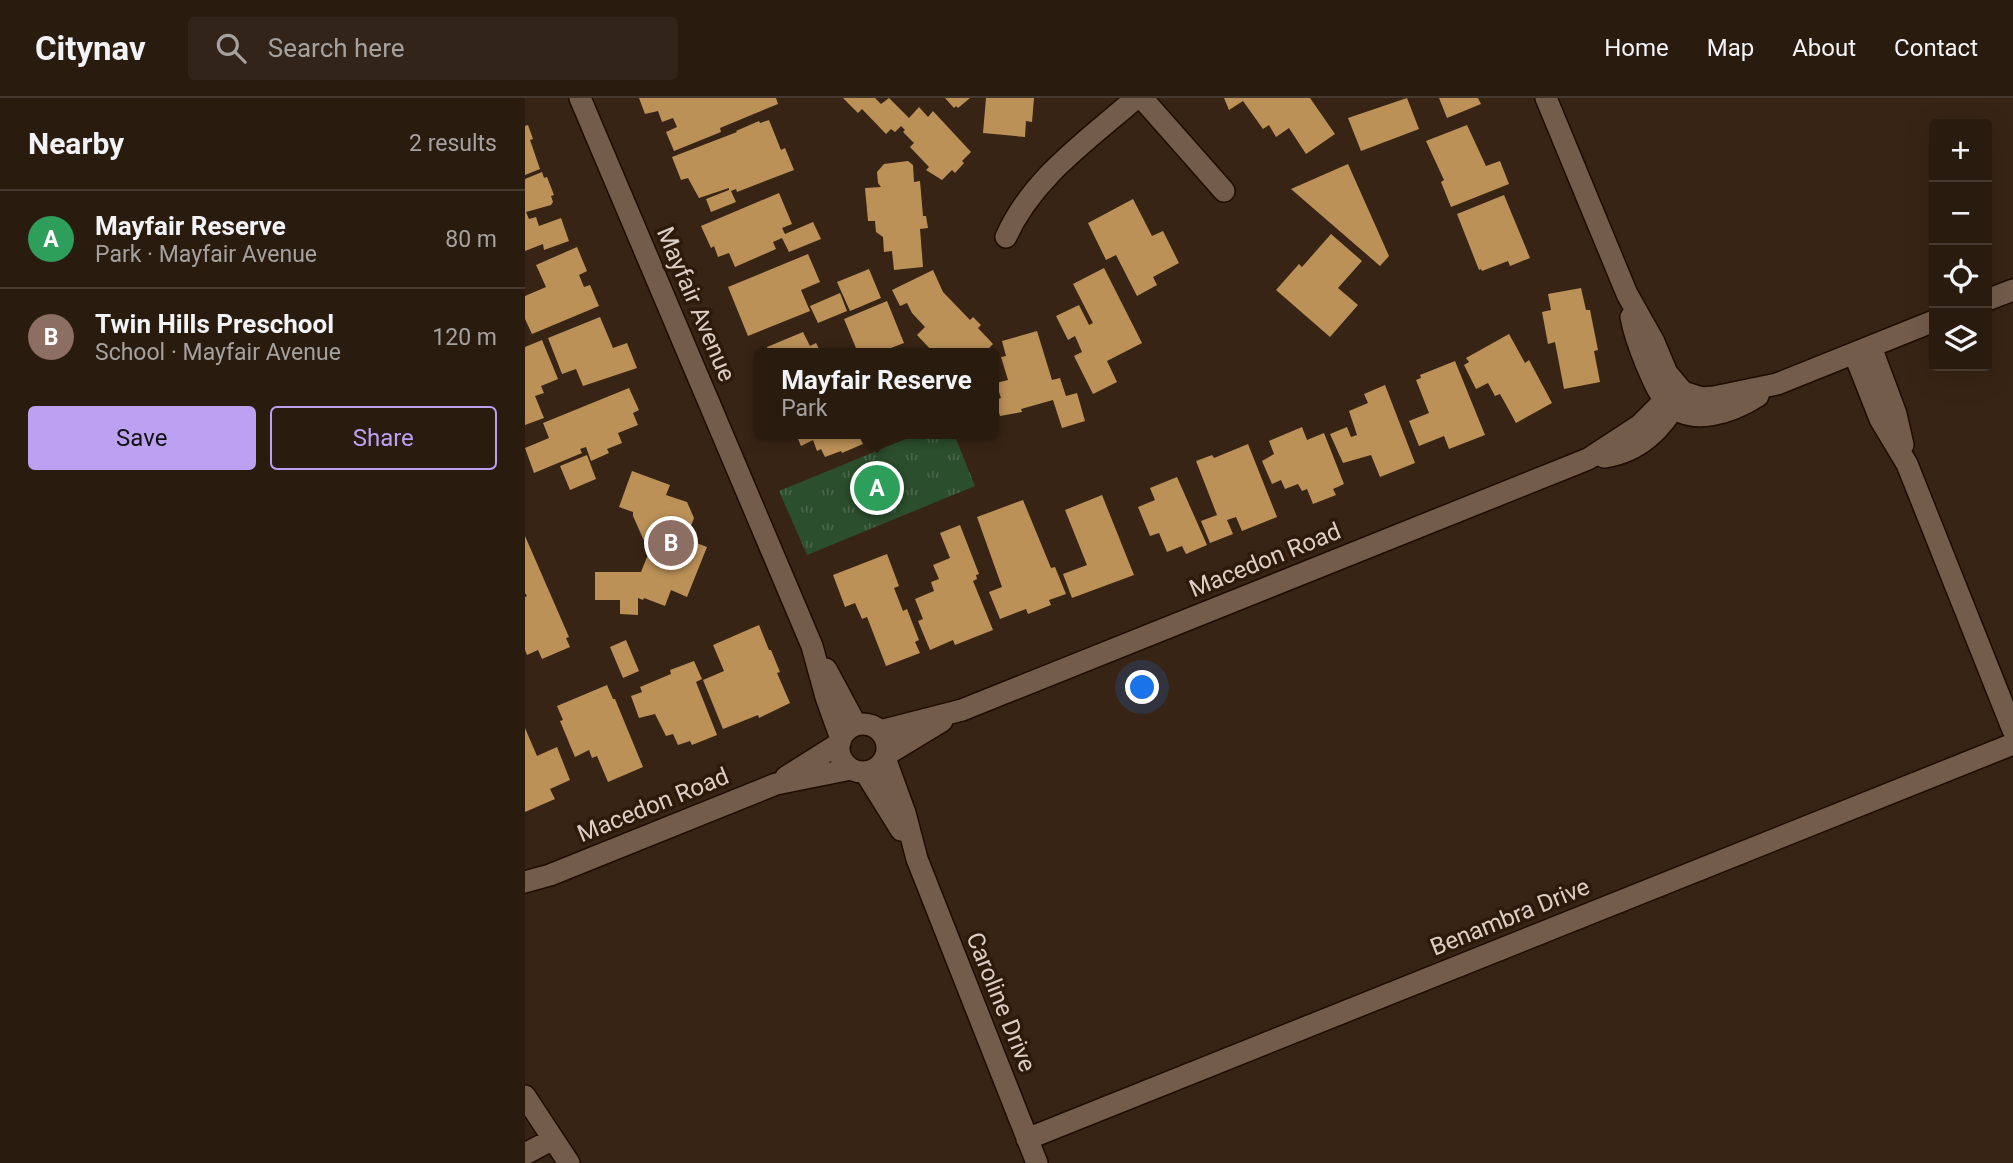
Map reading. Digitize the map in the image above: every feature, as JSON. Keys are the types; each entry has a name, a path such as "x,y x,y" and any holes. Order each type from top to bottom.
{"street":[{"name":"Mayfair Avenue","path":"580,98 812,646 839,691 846,736"},
{"path":"1006,237 1016,214 1043,180 1136,98"},
{"path":"1142,98 1224,191"},
{"path":"1546,98 1627,295 1654,342 1667,373 1673,401 1714,397 1777,384 1929,323"},
{"path":"1992,298 2013,289"},
{"path":"1862,350 1880,419 1907,464 2013,730"},
{"name":"Macedon Road","path":"880,731 962,710 1588,459 1673,401"},
{"name":"Macedon Road","path":"885,757 962,710"},
{"path":"868,725 880,731 887,742 885,757 877,768 858,770 841,757 846,736 868,725"},
{"name":"Macedon Road","path":"776,784 846,736"},
{"name":"Benambra Drive","path":"1027,1139 2013,744"},
{"name":"Caroline Drive","path":"885,757 905,813 917,859 1037,1163"},
{"name":"Macedon Road","path":"525,882 550,875 776,784 858,770"},
{"name":"Caroline Drive","path":"858,770 879,791 917,859"},
{"name":"Macedon Road","path":"525,890 550,875"},
{"path":"525,1096 532,1123 553,1139 569,1163"},
{"path":"525,1154 553,1139"}],"green space":[{"path":"906,439 956,439 975,486 807,555 779,491"}],"building":[{"path":"639,98 776,98 778,104 674,151 666,132 677,127 673,118 662,122 658,111 645,114"},
{"path":"843,98 875,98 881,104 889,98 909,118 919,107 928,117 933,111 971,152 955,173 952,170 942,180 926,170 929,167 910,147 914,143 901,126 895,132 891,129 886,134 862,109 858,113"},
{"path":"945,98 970,98 958,108 954,108"},
{"path":"986,98 1034,98 1032,122 1026,121 1025,137 983,133"},
{"path":"1224,98 1310,98 1335,134 1306,154 1289,128 1276,137 1269,125 1263,129 1243,101 1229,110"},
{"path":"1407,98 1419,129 1361,151 1348,118"},
{"path":"1439,98 1478,98 1481,104 1447,118"},
{"path":"769,120 781,150 785,148 794,170 737,192 736,189 731,191 736,202 711,212 706,199 729,188 699,198 688,178 681,180 672,157 759,121"},
{"path":"528,125 540,169 525,175 525,126"},
{"path":"1467,125 1486,166 1500,161 1509,184 1451,207 1441,182 1444,180 1426,141"},
{"path":"908,161 913,165 914,182 920,181 923,216 926,216 928,228 920,229 923,267 894,270 892,251 884,252 883,237 876,232 875,221 868,221 865,188 881,187 877,172 884,164"},
{"path":"1348,164 1389,256 1380,266 1291,189"},
{"path":"542,172 544,178 547,177 554,195 551,196 553,202 551,205 526,212 529,219 536,217 539,226 561,218 569,241 544,250 543,244 525,251 525,179"},
{"path":"779,193 792,224 782,228 785,234 813,222 821,239 789,252 782,238 773,242 776,249 735,267 729,253 718,257 701,226"},
{"path":"1504,195 1530,258 1510,266 1508,261 1482,271 1479,270 1457,214"},
{"path":"1133,199 1152,236 1163,231 1179,263 1153,277 1157,285 1137,296 1116,255 1106,260 1088,223"},
{"path":"1331,234 1362,261 1338,288 1358,305 1330,337 1276,290 1299,264 1302,267"},
{"path":"577,247 587,271 579,275 584,287 590,285 599,306 532,334 525,319 525,296 546,287 536,265"},
{"path":"808,254 820,282 801,290 810,311 748,336 728,287"},
{"path":"1104,268 1142,343 1107,361 1117,382 1093,394 1074,356 1082,352 1075,336 1068,340 1056,316 1079,305 1089,325 1093,323 1073,284"},
{"path":"869,269 881,298 850,311 837,282"},
{"path":"933,270 943,292 970,320 973,317 981,325 978,328 993,344 989,348 929,348 917,335 925,327 907,303 900,306 892,290"},
{"path":"1581,288 1586,310 1590,310 1598,350 1594,351 1600,382 1564,389 1555,342 1548,344 1542,312 1551,310 1548,294"},
{"path":"840,293 847,311 818,323 810,306"},
{"path":"887,301 904,343 891,348 856,348 844,319"},
{"path":"600,317 613,348 627,343 637,368 583,386 576,369 562,374 548,338"},
{"path":"1037,331 1052,380 1060,378 1066,396 1077,393 1085,421 1062,428 1053,400 1021,409 1022,412 1000,416 999,382 1008,380 1001,357 1006,356 1002,341"},
{"path":"803,332 810,346 816,343 818,348 767,348"},
{"path":"1509,334 1525,363 1529,360 1552,403 1516,423 1500,394 1495,396 1488,383 1476,389 1464,365 1469,362 1466,358"},
{"path":"542,340 558,379 541,386 544,393 535,396 544,418 525,425 525,347"},
{"path":"1455,361 1485,435 1449,449 1444,436 1419,446 1409,421 1429,413 1416,380 1421,378 1420,375"},
{"path":"1385,385 1415,463 1380,477 1371,455 1343,463 1330,434 1347,427 1351,437 1357,435 1349,411 1368,403 1364,394"},
{"path":"629,388 639,410 633,413 638,425 618,433 622,443 607,449 609,453 591,461 586,447 580,449 582,453 534,473 525,448 549,438 543,423"},
{"path":"1302,427 1307,440 1324,433 1344,484 1333,489 1336,495 1313,504 1307,489 1302,491 1298,484 1285,489 1281,480 1272,484 1262,461 1274,454 1269,441"},
{"path":"798,439 860,439 863,444 825,457 821,449 817,451 813,440 801,446"},
{"path":"1248,444 1277,517 1242,531 1236,517 1227,520 1233,534 1210,543 1201,521 1217,515 1196,461 1212,455 1214,458"},
{"path":"587,455 596,479 570,490 560,466"},
{"path":"632,471 670,485 666,495 687,502 694,518 686,539 707,547 687,597 671,590 665,606 638,598 638,615 620,614 620,600 595,600 595,572 641,572 649,552 633,512 619,507"},
{"path":"1177,477 1207,545 1186,554 1182,546 1167,552 1159,533 1150,536 1138,507 1155,500 1150,488"},
{"path":"1102,495 1134,575 1072,598 1063,574 1087,565 1065,510"},
{"path":"1023,500 1051,568 1055,567 1066,594 1049,600 1051,605 1028,614 1026,609 1000,619 989,592 1002,587 977,517"},
{"path":"960,525 979,574 973,581 993,630 955,645 953,640 930,650 918,621 923,619 915,599 934,591 931,582 939,579 933,565 950,558 940,533"},
{"path":"525,536 569,637 566,638 570,647 542,659 538,650 527,655 525,650"},
{"path":"887,554 899,586 894,588 903,611 907,609 919,640 915,642 920,653 886,666 867,617 862,619 855,603 845,607 833,575"},
{"path":"759,625 780,672 777,673 790,703 759,718 758,715 723,729 703,680 724,671 713,645"},
{"path":"626,640 639,671 623,678 610,647"},
{"path":"694,661 702,679 696,682 717,735 692,745 690,741 678,745 673,734 666,736 655,714 639,718 631,696 642,692 640,687 671,674 670,670"},
{"path":"607,685 643,767 608,782 597,756 592,758 589,750 575,757 560,721 563,720 557,706"},
{"path":"525,728 537,756 557,747 570,780 550,789 555,799 525,812"}],"place":[{"name":"Mayfair Reserve","path":"877,488"},
{"name":"Twin Hills Preschool","path":"671,543"}]}
